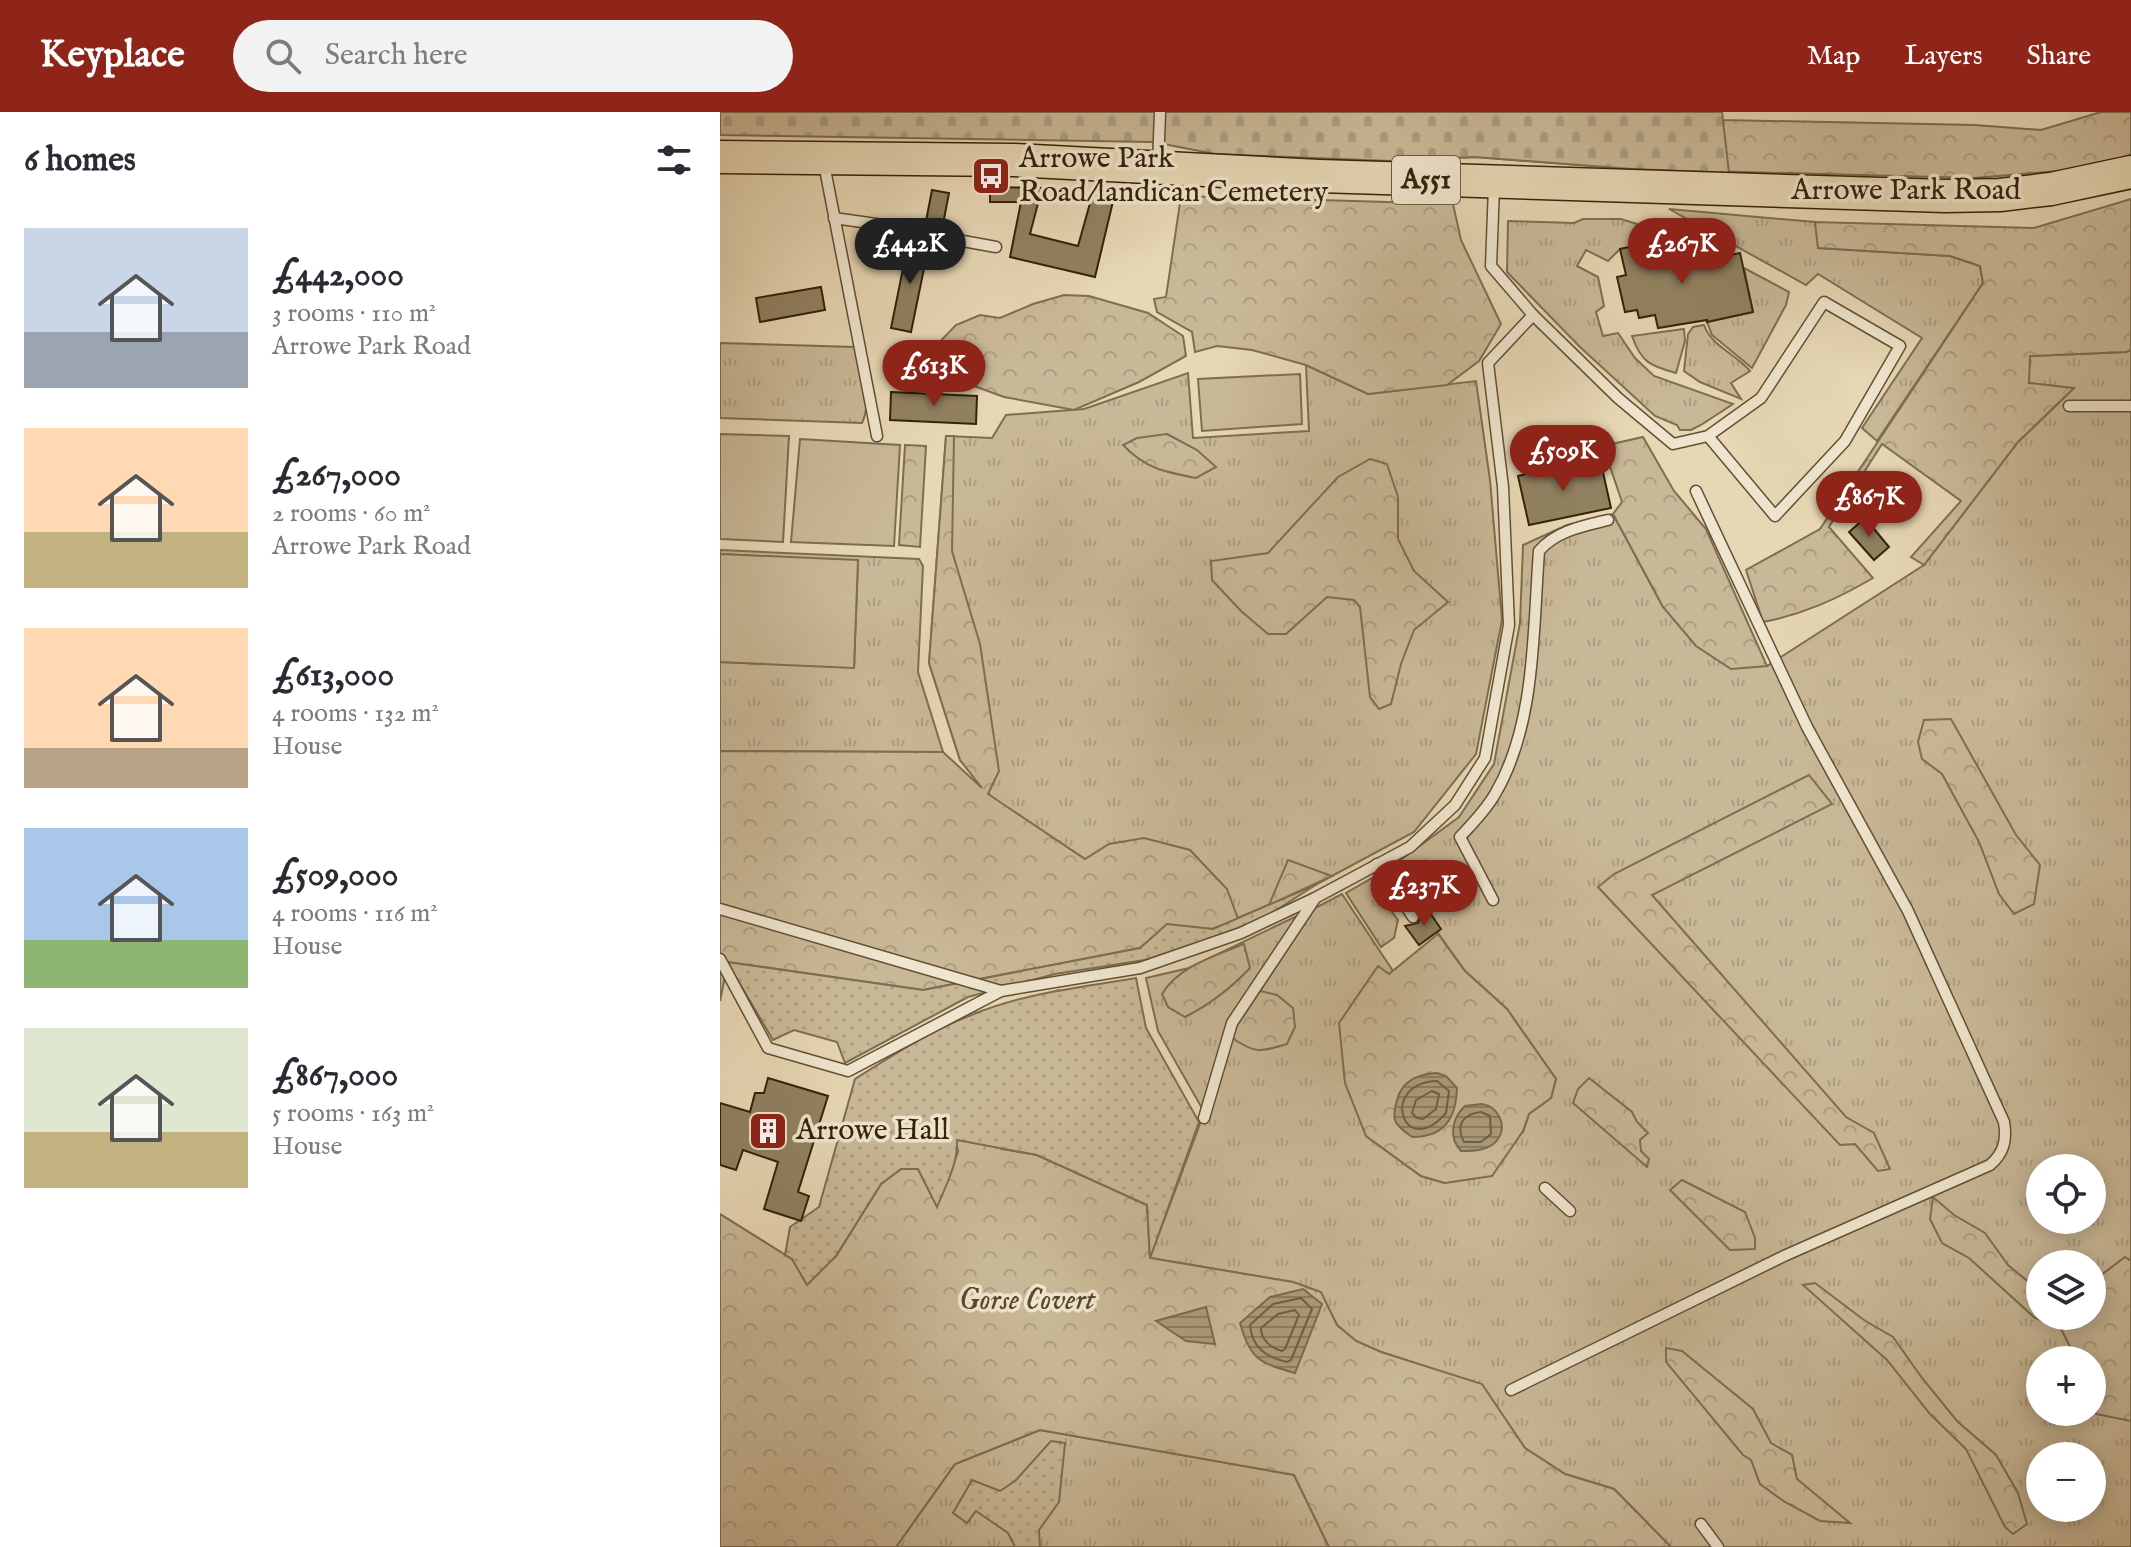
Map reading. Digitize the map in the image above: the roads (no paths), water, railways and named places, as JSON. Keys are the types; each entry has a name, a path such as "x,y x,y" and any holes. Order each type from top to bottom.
{"main road":[{"name":"Arrowe Park Road","path":"720,157 942,157 1494,181 1972,196 2051,189 2131,172"}],"lane":[{"path":"1158,167 1160,112"},
{"path":"823,158 877,436"},
{"path":"1494,181 1491,266 1533,315 1618,398 1673,444 1708,436 1761,398 1824,302 1900,346 1845,441 1775,516 1708,436"},
{"path":"834,218 932,232 996,247"},
{"path":"720,959 768,1048 848,1071 1001,991 1140,968 1241,933 1410,847 1455,805 1485,758 1509,625 1503,487 1488,363 1533,315"},
{"path":"2069,406 2131,406"},
{"path":"1511,1390 1784,1256 1990,1165 1998,1158 2006,1136 2004,1122 1908,911 1807,727 1696,491"},
{"path":"1493,900 1460,837 1496,793 1516,743 1533,648 1539,551 1548,541 1564,532 1608,520"},
{"path":"1377,864 1413,917"},
{"path":"1204,1118 1232,1023 1315,898"},
{"path":"720,909 1001,991"},
{"path":"1545,1188 1570,1211"},
{"path":"1701,1524 1718,1547"}],"water":[{"path":"1437,1073 1446,1076 1457,1088 1451,1117 1440,1130 1412,1137 1396,1122 1394,1113 1399,1093 1412,1080"},
{"path":"1482,1104 1496,1112 1501,1122 1501,1134 1495,1143 1486,1148 1461,1151 1453,1134 1457,1116 1465,1106"},
{"path":"1303,1289 1322,1304 1295,1373 1258,1358 1248,1345 1240,1323 1270,1297"},
{"path":"1206,1307 1215,1344 1186,1341 1156,1321"}],"place":[{"name":"Arrowe Park Road/landican Cemetery","path":"991,176"},
{"name":"Arrowe Hall","path":"768,1131"}],"park label":[{"name":"Gorse Covert","path":"1027,1301"}]}
